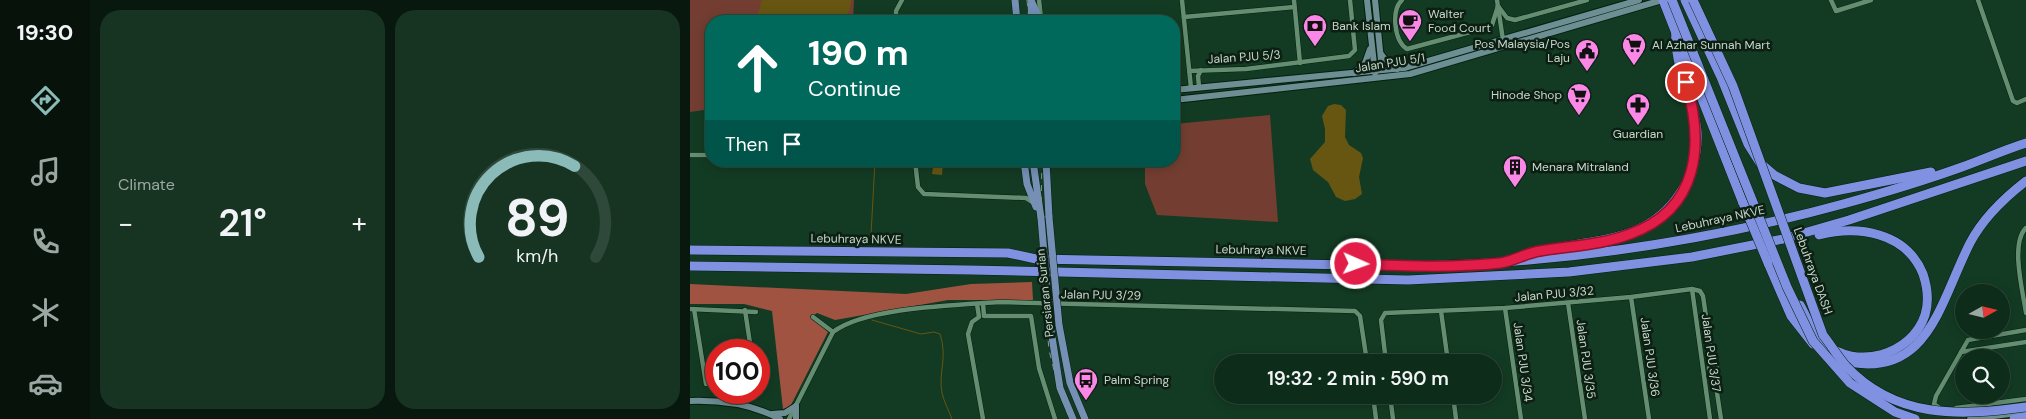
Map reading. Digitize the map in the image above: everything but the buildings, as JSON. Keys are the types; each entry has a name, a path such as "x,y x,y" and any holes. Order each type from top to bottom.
{"highway":[{"path":"1662,0 1674,14 1756,199 1792,289 1815,333 1824,344 1842,354 1868,357 1890,352 1905,342 1919,327 1925,314 1926,284 1911,254 1896,241 1873,233 1850,230 1830,232 1798,240 1783,239"},
{"path":"1503,263 1530,252 1600,242 1630,234 1653,222 1676,200 1692,169 1697,140 1692,105 1676,48 1673,0"},
{"path":"1673,0 1787,287 1813,341 1850,383 1895,412 1916,419"},
{"path":"1689,3 1748,144 1760,162 1774,175 1799,188 1825,193 1964,166"},
{"name":"Lebuhraya DASH","path":"1689,3 1733,86 1823,335 1846,366 1860,380 1891,399 1925,411 1964,414 2026,407"},
{"path":"1676,32 1743,203 1791,316 1804,335 1818,350 1836,360 1856,365 1874,365 1892,361 1909,352 1927,335 1938,315 1970,242 1988,216 2026,180"},
{"name":"Lebuhraya NKVE","path":"690,250 1008,253 1036,259 1408,266 1503,263 1569,258 1690,239 1843,204 1964,166 2026,143"},
{"path":"690,266 1408,280 1569,272 1692,257 1783,239 1849,220 2026,161"},
{"path":"2014,419 2026,417"}],"main road":[{"path":"1015,0 1016,15"},
{"path":"1031,0 1032,15"},
{"path":"1031,0 1038,15"},
{"path":"1025,167 1027,184 1041,216"},
{"name":"Persiaran Surian","path":"1034,167 1041,216 1050,324 1059,381 1073,419"},
{"name":"Persiaran Surian","path":"1046,167 1059,325 1070,383 1085,418"}],"street":[{"path":"896,15 902,0"},
{"path":"1039,0 1040,15"},
{"path":"1182,0 1191,88"},
{"path":"1294,0 1300,63"},
{"name":"Jalan PJU 5/3","path":"1189,71 1246,69 1329,60 1353,54 1355,50 1350,0"},
{"path":"1367,0 1374,71 1379,78"},
{"path":"1375,0 1382,70 1379,78"},
{"path":"1402,0 1395,11 1401,43 1407,49 1489,27 1492,25 1498,6"},
{"path":"1497,0 1504,43"},
{"path":"1498,6 1507,18 1514,20 1587,0"},
{"name":"Jalan PJU 5/1","path":"1180,99 1379,78 1417,72 1639,0"},
{"name":"Jalan PJU 5/1","path":"1180,89 1412,67 1662,0"},
{"path":"1831,0 1836,11 1871,0"},
{"path":"1978,0 2013,101 2018,103 2026,99"},
{"path":"1184,17 1294,7"},
{"path":"1353,73 1365,63 1371,43"},
{"path":"1381,53 1384,59 1398,69"},
{"path":"1199,87 1198,76 1201,70"},
{"path":"690,155 705,155"},
{"path":"916,167 918,188 924,194 1026,198 1035,204"},
{"path":"2026,228 2019,236 2017,248 2026,313"},
{"path":"1692,289 1700,291 1703,296 1713,365 1717,369 1714,373 1721,419"},
{"name":"Jalan PJU 3/32","path":"1385,354 1381,320 1385,313 1505,308 1632,297 1692,289"},
{"name":"Jalan PJU 3/37","path":"1692,289 1710,419"},
{"name":"Jalan PJU 3/36","path":"1632,297 1649,419"},
{"name":"Jalan PJU 3/35","path":"1568,302 1585,419"},
{"path":"980,304 979,317 972,322 968,334 983,419"},
{"path":"980,304 984,316 1031,316 1039,368 1055,419"},
{"name":"Jalan PJU 3/29","path":"833,332 848,322 948,305 1355,310 1360,316 1367,354"},
{"name":"Jalan PJU 3/34","path":"1505,308 1521,419"},
{"path":"705,379 692,309 756,312"},
{"path":"745,310 749,339"},
{"path":"1441,311 1447,354"},
{"path":"789,419 833,332 813,317"},
{"path":"1963,349 1969,339 2026,330"},
{"path":"1980,349 2026,342"},
{"path":"1955,362 1934,404 1937,407 1954,408 1983,404"},
{"path":"2010,400 2026,398"},
{"path":"690,402 724,402 769,413 785,413 796,406"},
{"path":"1374,404 1376,419"},
{"path":"1391,404 1393,419"},
{"path":"1454,404 1456,419"},
{"path":"796,406 796,419"},
{"path":"1970,419 2026,412"},
{"path":"769,413 780,419"}],"shaded area":[{"path":"690,0 854,0 853,15 705,15 705,110 690,112"},
{"path":"762,0 851,0 850,9 846,15 758,15"},
{"path":"1334,104 1341,105 1346,110 1345,137 1349,145 1361,153 1363,158 1359,177 1362,194 1355,199 1345,201 1336,197 1328,182 1313,170 1310,159 1325,142 1322,116 1328,106"},
{"path":"1270,115 1278,222 1157,215 1145,184 1145,167 1180,167 1180,123"},
{"path":"933,167 943,167 942,175 932,174"},
{"path":"1032,282 1033,300 948,300 835,320 817,313 811,317 828,332 790,407 783,409 772,311 744,304 690,304 690,284 906,294 971,284"}],"waterway":[{"path":"871,235 875,167"},
{"path":"872,320 921,334 934,332 940,334 943,350 942,393 952,419"}],"railway":[{"path":"1027,0 1028,15"},
{"path":"1042,167 1040,249 1049,350 1060,395 1070,419"}],"place":[{"name":"Walter Food Court","path":"1410,42"},
{"name":"Bank Islam","path":"1315,47"},
{"name":"Al Azhar Sunnah Mart","path":"1634,66"},
{"name":"Pos Malaysia/Pos Laju","path":"1587,72"},
{"name":"Hinode Shop","path":"1579,116"},
{"name":"Guardian","path":"1638,126"},
{"name":"Menara Mitraland","path":"1515,188"},
{"name":"Palm Spring","path":"1086,401"}],"route":[{"path":"1356,264 1408,266 1503,263 1530,252 1600,242 1641,229 1670,208 1682,192 1692,169 1696,154 1696,123 1686,82"}]}
